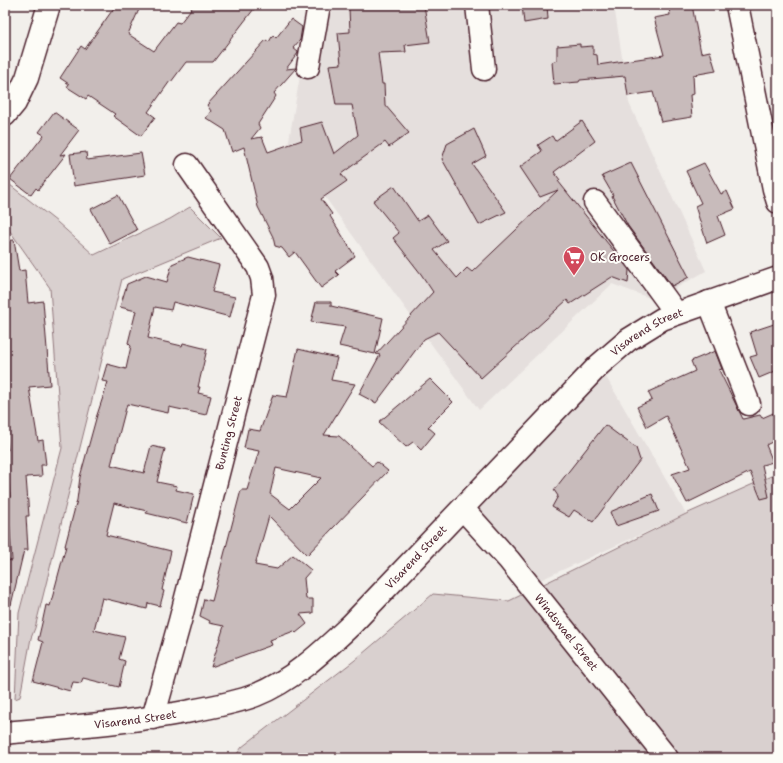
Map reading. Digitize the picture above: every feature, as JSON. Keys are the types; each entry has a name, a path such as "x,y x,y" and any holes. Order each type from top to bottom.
{"street":[{"path":"5,115 15,103 28,78 49,5"},
{"path":"308,68 319,5"},
{"path":"477,5 484,69"},
{"path":"737,5 774,189 778,202"},
{"name":"Bunting Street","path":"153,718 180,621 264,294 262,278 258,266 187,165"},
{"path":"595,202 676,313"},
{"name":"Visarend Street","path":"5,733 153,718 207,708 256,695 284,680 309,664 351,626 599,365 628,340 662,318 778,278"},
{"path":"709,302 749,404"},
{"name":"Windswael Street","path":"463,509 509,560 667,758"}],"shaded area":[{"path":"312,5 614,5 629,103 706,271 655,300 612,284 479,410 288,146"},
{"path":"5,181 57,222 94,255 170,219 190,207 221,238 122,279 35,628 31,638 20,697 15,699 19,613 62,448 50,288 5,224"},
{"path":"599,365 686,514 529,585 463,509"},
{"path":"778,473 778,758 234,758 242,747 355,660 433,594 509,601 686,514"}],"building":[{"path":"116,5 141,5 128,34 154,51 176,22 180,23 194,5 257,5 213,62 186,62 171,82 170,81 148,112 155,117 141,136 113,116 115,114 88,96 86,99 67,87 69,84 60,78 81,46 85,49"},
{"path":"365,5 424,5 430,42 405,45 406,52 378,53 382,84 384,84 385,105 409,133 389,147 385,142 341,174 347,181 321,199 332,214 330,216 355,256 335,271 339,275 321,288 295,252 289,257 282,248 275,246 273,237 258,207 244,147 232,152 225,130 206,118 211,111 207,105 266,40 269,42 273,35 276,38 291,19 302,27 300,40 293,48 298,53 286,69 296,68 274,93 276,96 258,124 260,128 251,139 262,137 268,152 302,140 300,128 322,122 334,154 358,135 352,105 336,105 329,65 341,64 338,33 350,32 349,8"},
{"path":"522,5 547,5 548,19 524,23"},
{"path":"692,5 701,53 710,51 716,71 693,75 694,94 690,95 692,117 661,122 653,92 628,96 625,76 554,84 552,62 557,60 557,46 580,44 580,47 593,46 593,54 597,55 598,65 664,55 654,18 670,15 669,8"},
{"path":"54,112 79,130 60,155 66,154 38,190 36,188 31,195 10,179 44,135 39,132"},
{"path":"582,121 595,141 554,172 560,180 558,181 629,270 628,283 612,277 570,304 567,300 481,378 438,332 424,339 376,403 359,394 380,355 376,354 433,292 393,238 399,233 373,201 394,186 418,221 428,215 447,241 434,250 457,278 467,268 472,272 558,190 540,197 520,167 542,151 538,145 552,136 555,141"},
{"path":"474,129 486,156 472,164 506,212 479,225 442,159 447,144"},
{"path":"86,152 87,160 141,153 145,175 74,186 70,154"},
{"path":"631,163 689,277 672,286 628,226 602,176"},
{"path":"704,163 721,194 727,191 735,209 718,216 725,235 707,243 695,206 701,203 686,171"},
{"path":"118,195 137,230 110,244 91,209"},
{"path":"14,240 19,271 25,270 28,303 43,301 50,385 29,387 38,441 43,440 46,465 41,465 42,476 26,477 29,516 26,516 28,550 24,550 11,605 5,604 5,559 12,561 9,518 5,518 5,497 10,497 5,450 8,450 5,432 5,241"},
{"path":"188,257 219,265 212,292 235,297 230,317 173,302 171,310 155,307 148,338 182,346 183,343 207,349 198,387 200,387 198,393 211,396 206,415 169,407 168,413 127,404 111,465 144,473 151,446 165,449 157,482 177,486 176,490 194,494 187,523 114,503 106,535 171,551 160,606 148,603 147,609 102,598 94,630 125,637 119,659 125,661 119,687 83,678 81,683 73,682 70,691 33,681 43,642 38,640 46,605 50,606 77,500 80,477 97,415 108,382 102,381 107,364 126,369 131,346 128,343 136,311 120,307 127,284 146,276 167,282 172,264"},
{"path":"316,302 331,302 331,306 383,318 375,354 339,346 345,327 311,322"},
{"path":"774,324 778,336 778,370 759,378 750,357 757,355 750,332"},
{"path":"298,349 337,358 331,380 355,384 324,435 339,436 372,466 377,462 388,471 307,555 269,516 255,565 277,569 293,555 311,570 304,578 306,599 313,599 313,613 300,614 307,624 296,633 294,631 270,640 272,645 211,667 224,626 209,623 210,621 200,616 204,599 212,601 241,490 247,490 259,451 244,448 248,429 260,431 273,395 287,397","holes":["276,468 321,478 290,509 270,494"]},
{"path":"715,351 722,369 719,370 743,419 760,415 762,418 778,411 778,439 766,445 773,462 762,465 769,497 761,499 750,472 687,503 672,474 690,468 666,416 647,427 637,407 652,400 648,392 695,371 691,361"},
{"path":"430,379 453,402 428,427 435,433 421,450 413,442 406,447 379,422"},
{"path":"605,425 636,448 640,460 593,522 574,510 569,517 552,507 558,496 554,490"},
{"path":"652,494 659,511 616,526 610,512"}],"place":[{"name":"OK Grocers","path":"574,276"}]}
